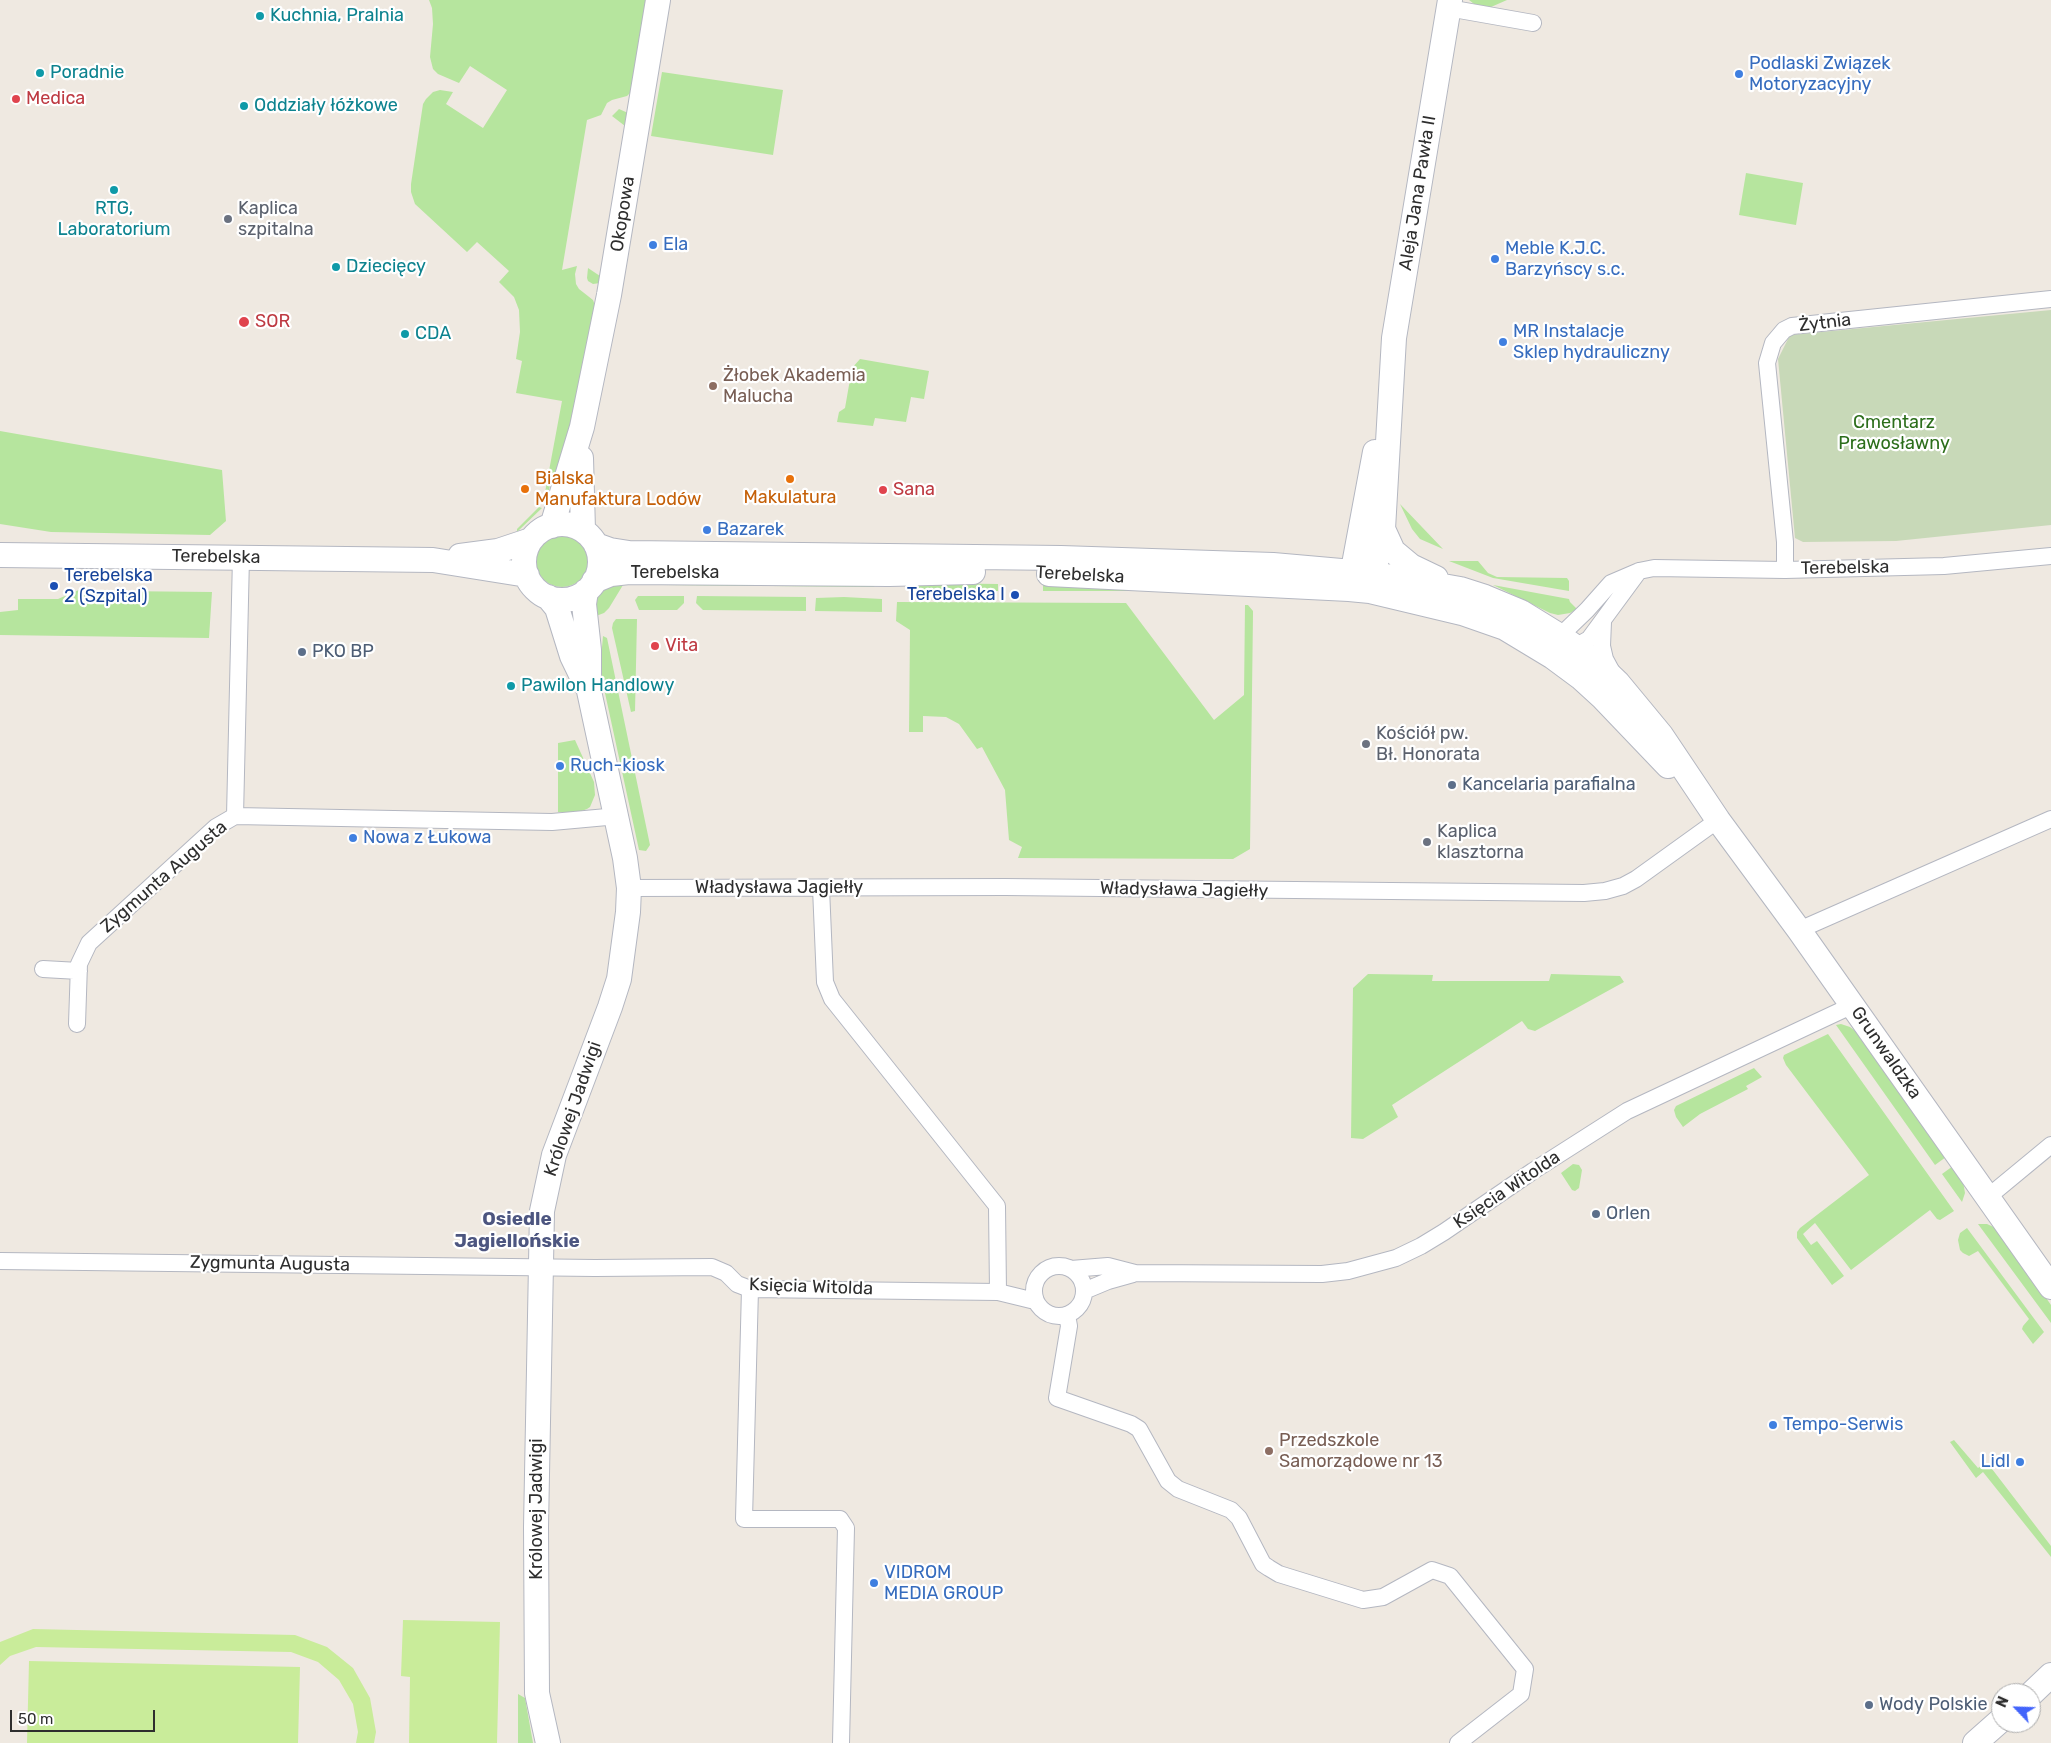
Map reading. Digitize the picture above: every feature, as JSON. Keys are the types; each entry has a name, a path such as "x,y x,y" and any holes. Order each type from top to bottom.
{"street":[{"name":"Okopowa","path":"552,526 582,427 609,295 658,0"},
{"path":"1449,4 1533,22"},
{"name":"Aleja Jana Pawła II","path":"1362,581 1383,529 1394,338 1449,4"},
{"name":"Żytnia","path":"1785,570 1785,542 1767,363 1773,344 1784,330 1792,326 2051,300"},
{"name":"Aleja Jana Pawła II","path":"1362,581 1373,462 1391,387"},
{"name":"Okopowa","path":"582,427 581,498 589,538"},
{"path":"562,524 573,526 589,538 600,564 590,586 568,599 548,597 532,585 524,565 526,552 531,540 540,531 562,524"},
{"name":"Terebelska","path":"1383,529 1393,551 1411,566 1460,589 1505,605 1618,683"},
{"name":"Terebelska","path":"589,538 610,550 629,552 889,555 1198,562 1362,581 1460,589"},
{"name":"Terebelska","path":"432,560 498,551 531,540"},
{"name":"Terebelska","path":"0,554 432,560 527,575"},
{"name":"Terebelska","path":"1563,646 1587,610 1611,583 1639,571 1654,568 1785,570 1944,566 2051,556"},
{"path":"241,557 236,816 552,822 618,816"},
{"name":"Terebelska","path":"590,586 611,574 629,572 889,574 993,571 1362,581 1488,621 1524,639 1563,646"},
{"path":"1563,646 1588,639 1603,622 1639,571"},
{"name":"Królowej Jadwigi","path":"589,692 589,650 584,604 590,586"},
{"name":"Królowej Jadwigi","path":"548,597 556,608 572,656 589,692 618,816 629,888 628,912 618,979 610,1007 554,1155 542,1212 536,1527 537,1693 548,1743"},
{"name":"Terebelska","path":"1603,622 1602,646 1605,659 1618,683 1661,735 1718,820"},
{"name":"Terebelska","path":"1563,646 1580,677 1603,698 1718,820"},
{"name":"Zygmunta Augusta","path":"77,1024 79,964 89,943 216,827 236,816"},
{"path":"1800,930 2051,819"},
{"name":"Władysława Jagiełły","path":"629,888 1005,888 1584,893 1604,891 1630,883 1718,820"},
{"name":"Grunwaldzka","path":"1718,820 1800,930 2051,1287"},
{"path":"821,888 825,982 832,999 997,1206 998,1292"},
{"path":"43,969 79,970"},
{"name":"Księcia Witolda","path":"1070,1269 1108,1266 1135,1273 1322,1274 1348,1271 1396,1258 1444,1232 1627,1111 1853,1005"},
{"path":"1988,1197 2051,1145"},
{"name":"Zygmunta Augusta","path":"0,1261 540,1267"},
{"path":"1063,1266 1070,1269 1080,1278 1084,1291 1079,1305 1067,1315 1048,1314 1035,1301 1033,1290 1036,1280 1047,1268 1063,1266"},
{"name":"Księcia Witolda","path":"540,1267 712,1267 726,1273 737,1284 750,1289 998,1292 1035,1301"},
{"name":"Księcia Witolda","path":"1084,1291 1135,1273"},
{"name":"Księcia Witolda","path":"998,1292 1036,1280"},
{"path":"750,1289 744,1519 840,1519 846,1528 840,1743"},
{"path":"1067,1315 1069,1326 1057,1398 1131,1424 1138,1429 1144,1435 1164,1475 1171,1484 1231,1510 1238,1518 1263,1564 1279,1574 1363,1600 1383,1597 1432,1570 1450,1576 1525,1668 1520,1694 1458,1743"},
{"path":"2041,1684 2051,1675"},
{"path":"1975,1743 1991,1729"}],"green space":[{"path":"429,0 648,0 634,89 627,96 607,103 601,115 587,120 562,270 577,266 575,274 576,284 579,289 593,300 596,308 558,488 550,486 545,504 541,504 543,503 562,401 516,393 522,361 516,359 520,332 519,310 514,297 499,282 509,271 477,242 467,252 415,204 411,192 423,104 426,99 433,92 440,90 453,92 446,104 483,128 507,90 470,66 459,83 438,74 433,69 430,57 433,24 432,8"},
{"path":"1469,0 1507,0 1491,7 1478,7"},
{"path":"662,72 783,90 773,155 651,136"},
{"path":"619,109 628,113 600,283 593,284 587,278 588,268 600,276 625,126 612,116"},
{"path":"1746,173 1803,183 1796,225 1739,215"},
{"name":"Cmentarz Prawosławny","path":"2051,310 2051,525 1896,541 1803,542 1795,538 1778,359 1790,335"},
{"path":"860,359 929,371 924,399 911,397 906,422 875,418 873,426 837,422 839,412 845,408 852,368"},
{"path":"0,431 222,470 226,521 210,535 51,532 0,524"},
{"path":"1400,504 1443,549 1420,539 1412,529"},
{"path":"539,507 542,508 517,532 517,529"},
{"path":"562,535 576,539 584,547 588,561 584,575 576,583 562,587 548,583 540,575 536,561 540,547 548,539"},
{"path":"1449,561 1478,561 1488,573 1497,577 1567,578 1569,581 1569,591 1493,578"},
{"path":"623,579 623,585 609,608 604,613 596,616 591,603 598,591"},
{"path":"655,579 873,585 875,587 665,585"},
{"path":"923,583 998,584 998,591 906,590"},
{"path":"1043,585 1089,585 1173,591 1043,591"},
{"path":"1493,585 1569,599 1577,609 1570,613 1558,615 1550,613"},
{"path":"81,589 82,595 115,591 212,592 209,638 0,635 0,612 18,610 18,599 58,599"},
{"path":"638,596 684,596 684,603 677,610 639,610 635,600"},
{"path":"697,596 806,597 806,611 703,610 696,603"},
{"path":"816,598 882,599 882,612 815,611"},
{"path":"897,602 1126,603 1214,720 1244,695 1245,605 1248,605 1253,611 1250,849 1233,859 1018,858 1022,847 1009,840 1005,790 982,747 977,749 959,724 946,717 923,716 923,732 909,732 910,630 896,621"},
{"path":"616,619 637,619 635,711 631,712 612,628"},
{"path":"603,636 607,638 650,845 646,851 639,850 600,670"},
{"path":"575,740 594,782 595,795 590,807 587,809 579,812 558,812 558,743"},
{"path":"1368,974 1433,975 1432,981 1549,981 1551,974 1620,976 1624,982 1535,1031 1528,1029 1522,1021 1392,1105 1398,1117 1363,1139 1351,1138 1353,988"},
{"path":"1841,1024 1850,1027 1859,1034 1946,1157 1935,1165 1836,1025"},
{"path":"1828,1034 1954,1211 1940,1220 1930,1210 1851,1270 1815,1223 1803,1234 1811,1245 1817,1241 1844,1276 1832,1285 1797,1238 1797,1232 1869,1175 1786,1065 1783,1058 1784,1055"},
{"path":"1754,1068 1762,1077 1746,1086 1748,1089 1700,1114 1683,1127 1676,1117 1674,1110 1676,1106"},
{"path":"1573,1164 1579,1165 1582,1170 1579,1188 1575,1191 1572,1190 1561,1173"},
{"path":"1953,1166 1963,1181 1965,1193 1962,1202 1942,1174"},
{"path":"1978,1224 1987,1224 1998,1229 2051,1305 2051,1323"},
{"path":"1967,1228 2044,1332 2033,1344 2022,1329 2029,1319 1978,1251 1969,1256 1960,1250 1958,1240 1960,1233"},
{"path":"1954,1440 1978,1468 1982,1465 1989,1465 2051,1546 2051,1557 1983,1472 1976,1478 1950,1442"},
{"path":"403,1620 500,1622 497,1743 409,1743 410,1677 401,1676"},
{"path":"33,1629 295,1635 327,1647 353,1668 370,1698 376,1732 374,1743 356,1743 358,1732 353,1704 339,1680 318,1662 291,1652 36,1647 10,1656 0,1665 0,1642"},
{"path":"29,1661 300,1667 298,1743 27,1743"},
{"path":"518,1694 525,1698 533,1743 518,1743"}],"place":[{"name":"Kuchnia, Pralnia","path":"260,16"},
{"name":"Poradnie","path":"40,73"},
{"name":"Podlaski Związek Motoryzacyjny","path":"1739,74"},
{"name":"Medica","path":"16,99"},
{"name":"Oddziały łóżkowe","path":"244,106"},
{"name":"RTG, Laboratorium","path":"114,190"},
{"name":"Kaplica szpitalna","path":"228,219"},
{"name":"Ela","path":"653,245"},
{"name":"Meble K.J.C. Barzyńscy s.c.","path":"1495,259"},
{"name":"Dziecięcy","path":"336,267"},
{"name":"SOR","path":"244,322"},
{"name":"CDA","path":"405,334"},
{"name":"MR Instalacje Sklep hydrauliczny","path":"1503,342"},
{"name":"Żłobek Akademia Malucha","path":"713,386"},
{"name":"Makulatura","path":"790,479"},
{"name":"Bialska Manufaktura Lodów","path":"525,489"},
{"name":"Sana","path":"883,490"},
{"name":"Bazarek","path":"707,530"},
{"name":"Terebelska 2 (Szpital)","path":"54,586"},
{"name":"Terebelska I","path":"1015,595"},
{"name":"Vita","path":"655,646"},
{"name":"PKO BP","path":"302,652"},
{"name":"Pawilon Handlowy","path":"511,686"},
{"name":"Kościół pw. Bł. Honorata","path":"1366,744"},
{"name":"Ruch-kiosk","path":"560,766"},
{"name":"Kancelaria parafialna","path":"1452,785"},
{"name":"Nowa z Łukowa","path":"353,838"},
{"name":"Kaplica klasztorna","path":"1427,842"},
{"name":"Orlen","path":"1596,1214"},
{"name":"Tempo-Serwis","path":"1773,1425"},
{"name":"Przedszkole Samorządowe nr 13","path":"1269,1451"},
{"name":"Lidl","path":"2020,1462"},
{"name":"VIDROM MEDIA GROUP","path":"874,1583"},
{"name":"Wody Polskie","path":"1869,1705"}],"district":[{"name":"Osiedle Jagiellońskie","path":"517,1231"}]}
